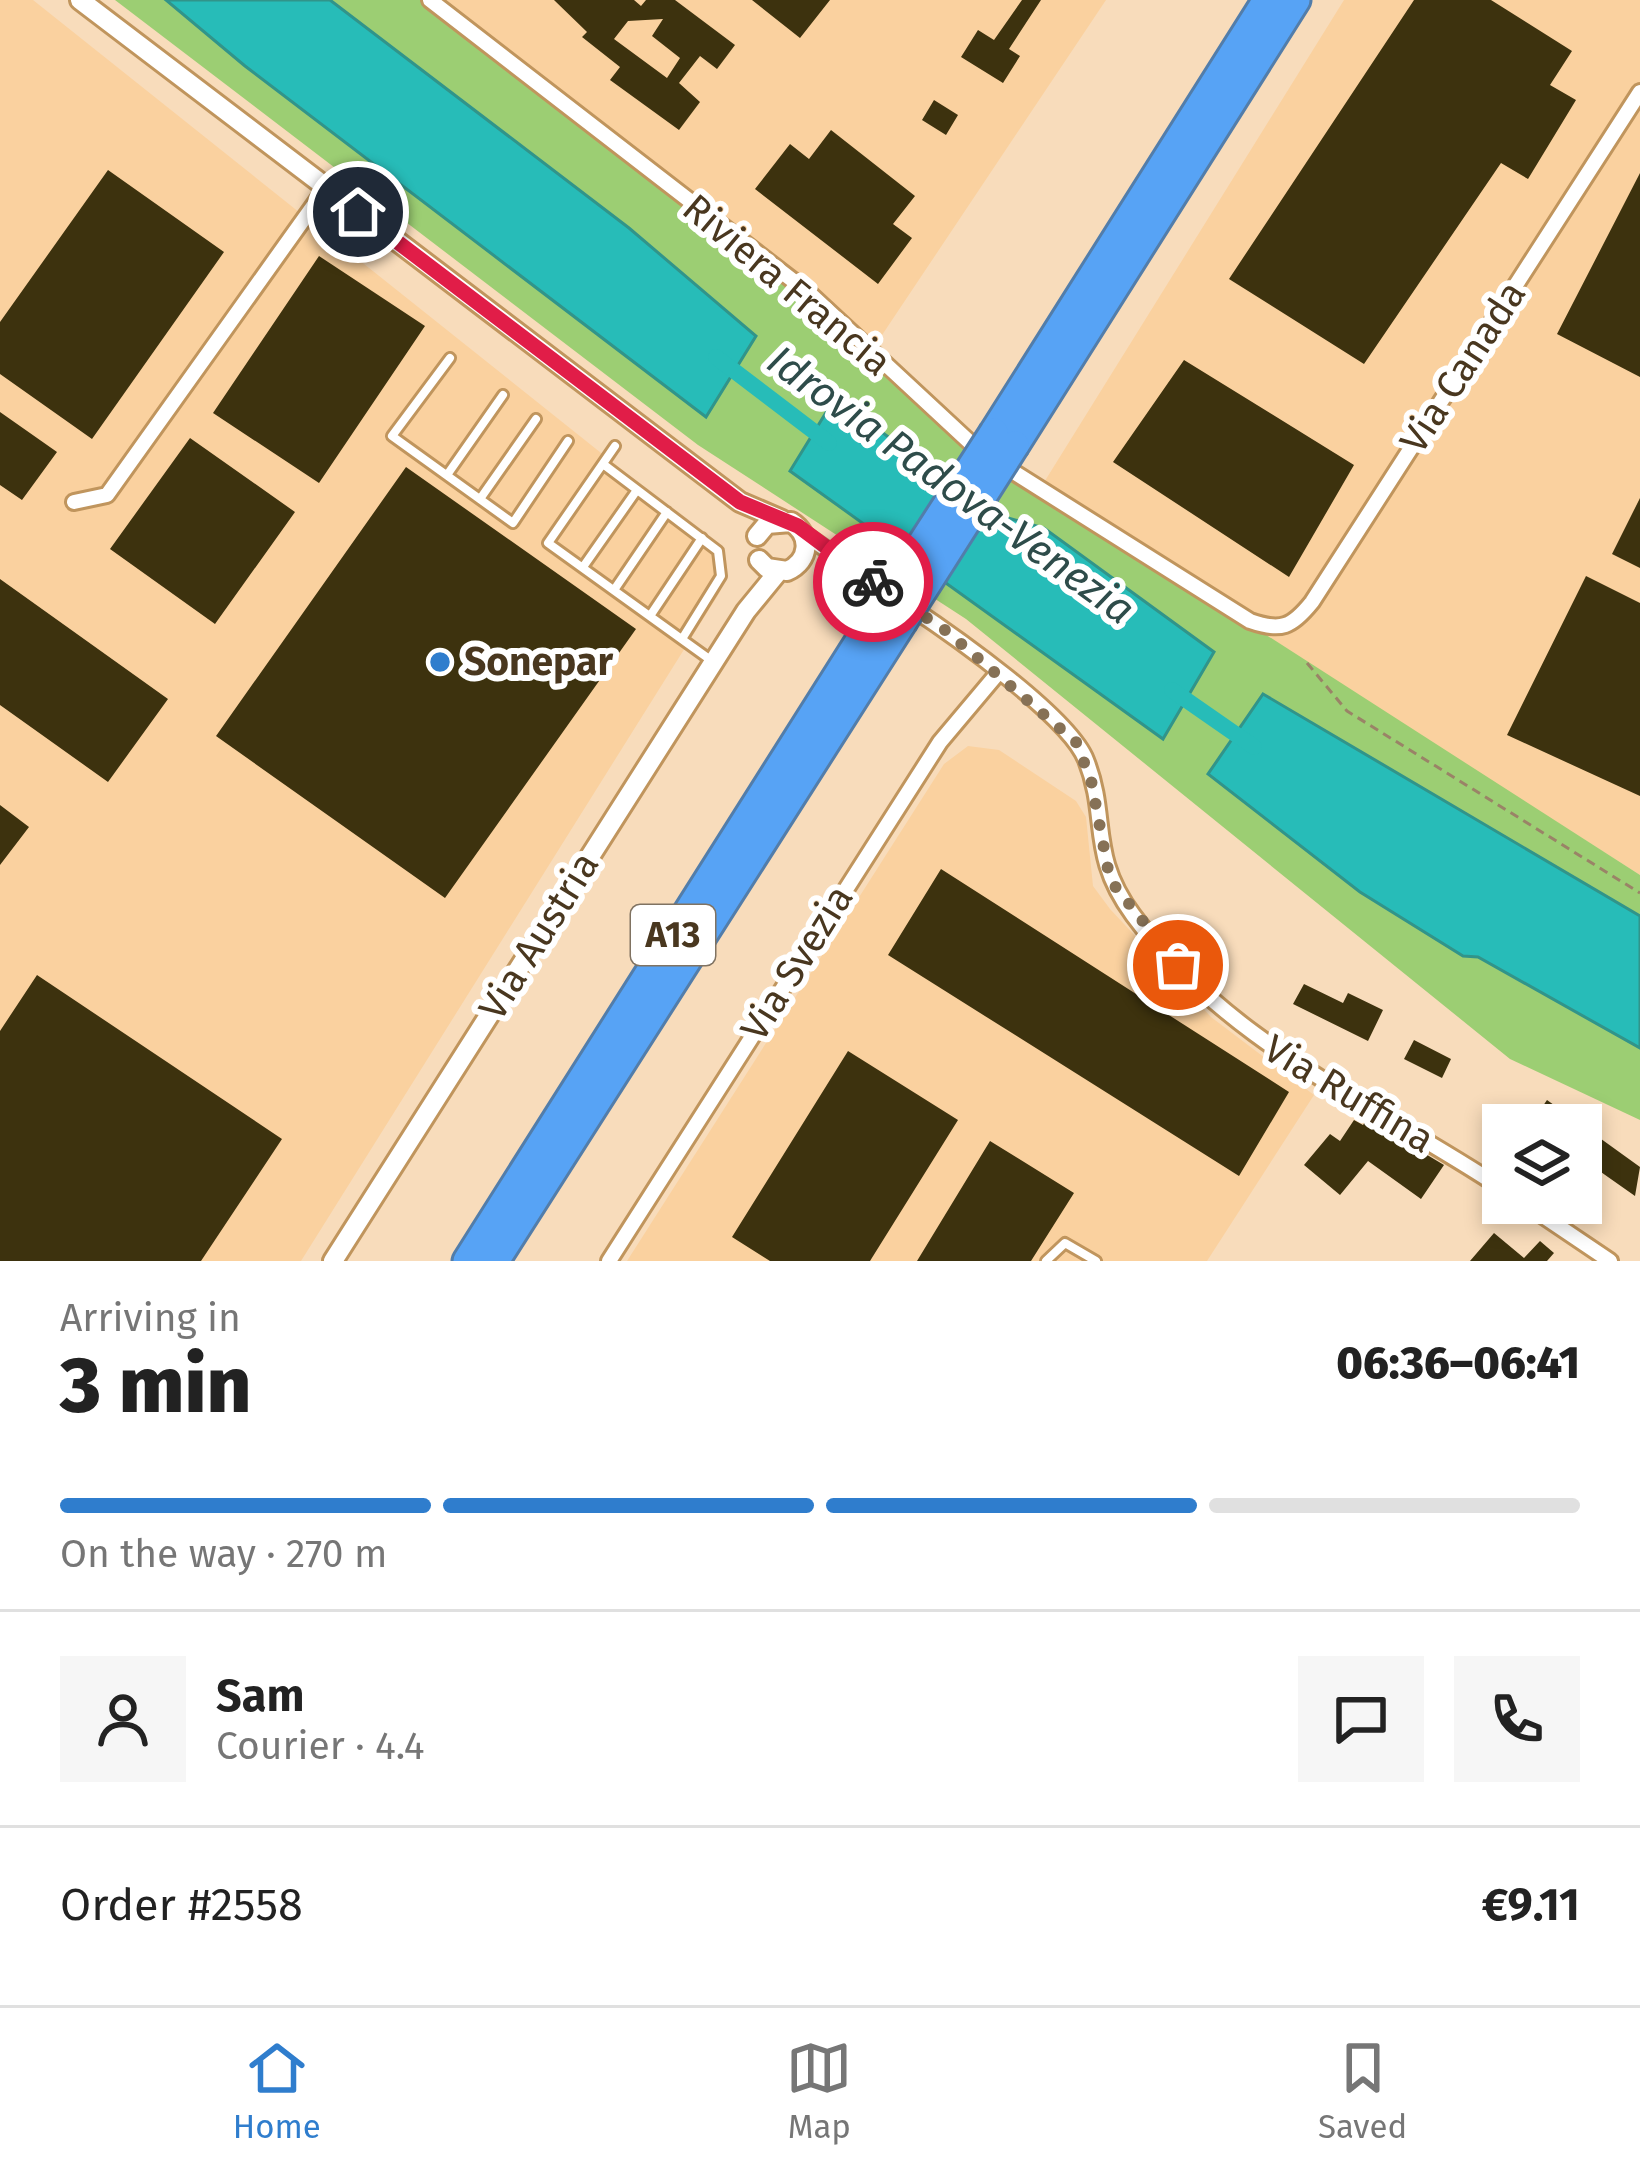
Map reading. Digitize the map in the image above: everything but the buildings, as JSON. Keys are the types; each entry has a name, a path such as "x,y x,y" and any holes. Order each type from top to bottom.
{"highway":[{"name":"A13","path":"1005,438 1267,0"},
{"name":"A13","path":"466,1261 1296,0"},
{"name":"A13","path":"495,1261 890,616"}],"street":[{"path":"80,0 740,502 804,534 945,630 998,673"},
{"name":"Riviera Francia","path":"430,0 809,293 977,449 1250,621 1275,630"},
{"name":"Via Canada","path":"1275,630 1295,623 1312,602 1640,92"},
{"path":"74,502 107,495 326,188"},
{"path":"740,502 757,536 759,560 778,572 802,561 843,563"},
{"path":"757,536 767,524 782,520"},
{"path":"802,561 804,534"},
{"name":"Via Austria","path":"746,611 759,560"},
{"name":"Via Austria","path":"333,1261 746,611 778,572"},
{"name":"Via Ruffina","path":"998,673 1057,722 1086,760 1110,880 1163,949 1250,1034 1285,1060 1482,1177"},
{"name":"Via Svezia","path":"609,1261 927,761 998,673"},
{"path":"1555,1224 1610,1261"}],"lane":[{"path":"450,358 392,436 513,523 568,441"},
{"path":"447,475 503,395"},
{"path":"480,499 536,419"},
{"path":"616,446 548,543 714,662"},
{"path":"604,464 718,551 721,576 682,639"},
{"path":"583,567 638,490"},
{"path":"614,590 667,512"},
{"path":"650,616 702,538"},
{"path":"1046,1261 1065,1244 1096,1261"}],"path":[{"path":"1307,663 1347,711 1640,893"}],"shaded area":[{"path":"0,0 33,0 724,551 727,569 720,592 301,1261 0,1261"},
{"path":"438,0 1106,0 874,347"},
{"path":"1344,0 1640,0 1640,875 1038,492"},
{"path":"968,746 999,750 1076,801 1086,817 1093,886 1110,909 1211,1017 1314,1095 1207,1261 627,1261 944,764"}],"green space":[{"path":"115,0 166,0 245,66 706,416 755,335 629,228 330,0 426,0 809,293 925,406 1039,489 1640,875 1640,916 1463,956 1478,957 1640,1048 1640,1120 1510,1059 966,619 698,445","holes":["835,399 994,514 1044,528 1213,652 1164,738 983,607"]}],"water":[{"path":"166,0 330,0 629,228 756,336 706,417 245,66"},
{"path":"835,398 994,514 1044,528 1214,652 1163,739 790,471"},
{"path":"1263,694 1640,916 1640,1048 1478,957 1463,956 1360,892 1208,774"}],"waterway":[{"name":"Idrovia Padova-Venezia","path":"716,357 829,443"},
{"name":"Idrovia Padova-Venezia","path":"1172,690 1254,747"}],"way so far":[{"path":"873,582 945,630 1076,742 1091,780 1110,880 1134,917 1178,965"}],"place":[{"name":"Sonepar","path":"440,662"}],"route":[{"path":"358,212 740,502 798,526 823,550 873,582"}]}
